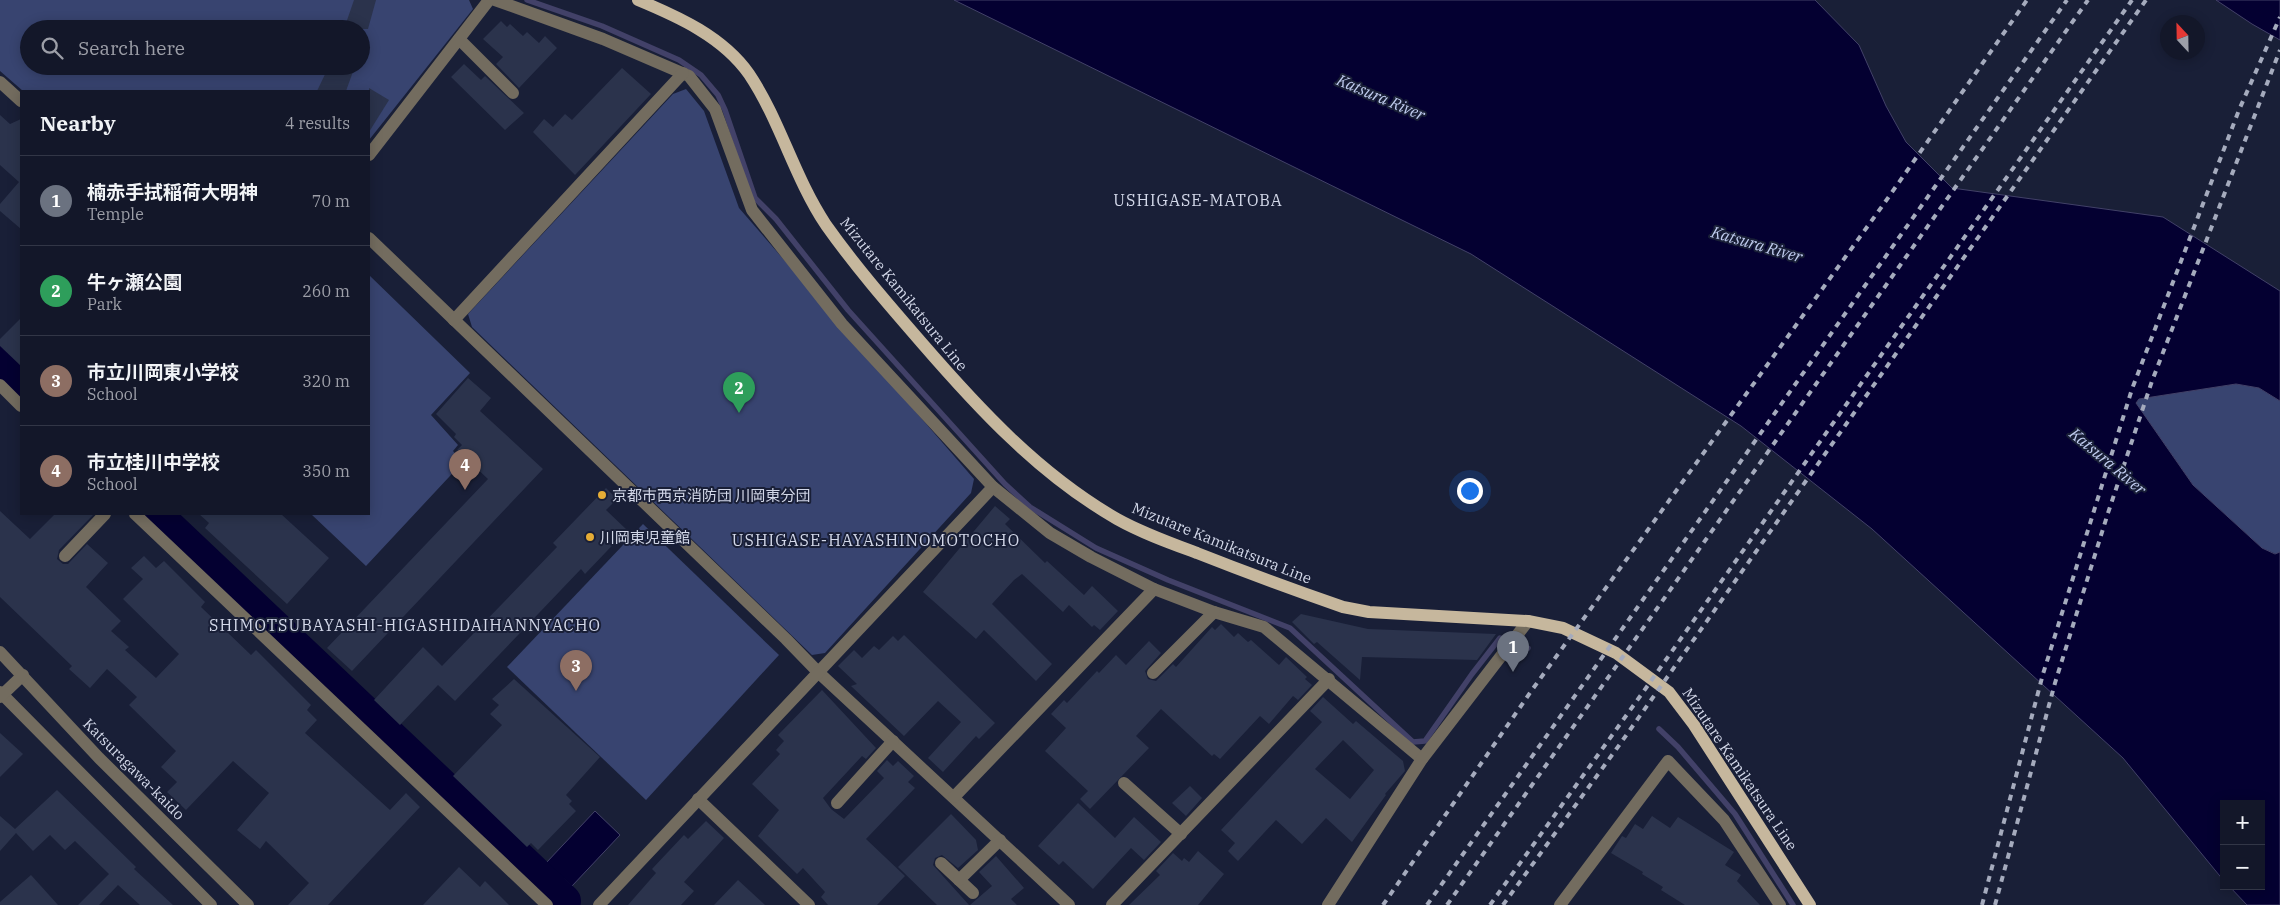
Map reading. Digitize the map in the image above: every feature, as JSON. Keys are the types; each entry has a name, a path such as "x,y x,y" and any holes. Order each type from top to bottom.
{"main road":[{"name":"Mizutare Kamikatsura Line","path":"638,0 693,25 723,46 748,72 762,96 799,179 827,226 888,304 957,384 1029,457 1071,490 1118,520 1157,538 1343,606 1369,612 1528,621 1564,628 1616,653 1669,692 1694,725 1810,905"}],"street":[{"path":"370,154 489,0"},
{"path":"495,0 603,39 689,76 714,109 752,210 842,324 993,487 1050,533 1091,557 1154,588 1214,612 1264,627 1422,759"},
{"path":"459,39 513,93"},
{"path":"454,320 683,73"},
{"path":"0,82 20,99"},
{"path":"370,239 818,672 1069,905"},
{"path":"0,386 19,400"},
{"path":"599,905 993,487"},
{"path":"65,556 105,515"},
{"path":"136,515 547,905"},
{"path":"954,797 1154,588"},
{"path":"1153,673 1214,612"},
{"path":"1328,905 1422,759 1528,621"},
{"name":"Katsuragawa-kaido","path":"0,652 99,758 239,902"},
{"path":"23,675 1,694 211,905"},
{"path":"1112,905 1329,680"},
{"path":"837,803 893,740"},
{"path":"1560,905 1668,761 1724,820 1780,905"},
{"path":"1124,782 1181,834"},
{"path":"698,799 809,905"},
{"path":"959,880 1000,840"},
{"path":"941,863 973,893"}],"shaded area":[{"path":"0,0 469,0 473,9 370,139 370,90 22,90 0,71"},
{"path":"686,89 704,111 739,208 974,479 971,493 825,653 812,655 472,327 468,314 673,94"},
{"path":"370,276 470,373 431,415 458,445 453,451 463,462 366,566 312,515 370,515"},
{"path":"2236,384 2259,388 2280,401 2280,552 2276,554 2262,548 2193,485 2136,403 2138,399"},
{"path":"643,524 779,655 646,800 507,667"}],"water":[{"name":"Katsura River","path":"954,0 1815,0 1859,45 1886,106 1906,142 1952,188 2163,217 2280,291 2280,401 2259,388 2236,384 2139,399 2136,403 2193,485 2262,548 2275,554 2280,552 2280,905 2247,905 2233,890 2265,890 2265,800 2220,800 2220,876 2123,758 1872,529 1741,426 1471,254"},
{"path":"2216,0 2280,0 2280,40 2252,24"},
{"path":"595,811 620,835 572,886 546,863"}],"building":[{"path":"354,0 376,0 370,22 370,20 347,20"},
{"path":"501,21 507,27 510,24 523,36 527,32 539,43 545,36 557,48 519,88 496,64 503,57 483,39"},
{"path":"464,64 481,80 485,76 524,113 505,130 451,77"},
{"path":"622,68 651,94 575,175 533,132 544,119 553,127 565,114 572,120"},
{"path":"325,75 352,75 346,90 317,90"},
{"path":"369,88 389,100 370,130 370,90"},
{"path":"0,115 10,124 20,119 20,228 0,211 0,204 19,182 0,165"},
{"path":"20,319 20,365 0,346 0,339"},
{"path":"468,378 491,398 480,411 543,469 352,671 327,648 488,479 457,450 462,445 454,437 456,434 436,414"},
{"path":"606,488 617,499 606,510 627,530 585,574 581,569 455,701 438,685 400,725 374,700 423,647 442,666 557,547 553,543"},
{"path":"995,506 1010,519 1005,524 1045,563 1047,561 1084,595 1092,586 1118,611 1100,630 1094,625 1092,627 1069,605 1063,612 1022,574 1014,580 992,604 1052,664 1036,681 984,630 976,639 923,592"},
{"path":"0,511 30,539 54,515 93,515 59,550 57,559 63,564 68,564 87,544 108,563 86,587 121,621 111,631 129,647 125,650 156,678 179,654 123,599 143,579 131,568 144,556 156,568 164,561 205,602 201,607 251,655 256,650 311,705 307,710 317,720 305,733 390,810 406,793 420,807 328,905 288,905 309,883 266,841 260,849 237,830 269,793 233,761 186,810 167,792 177,782 161,767 176,751 129,705 137,697 107,669 90,688 69,669 72,666 0,597"},
{"path":"200,515 282,515 329,558 287,604 205,528 209,523"},
{"path":"1301,614 1368,629 1496,634 1477,660 1362,657 1360,680 1317,642 1314,644 1292,622"},
{"path":"1221,624 1234,637 1238,633 1248,642 1251,640 1279,665 1286,657 1307,677 1305,679 1312,685 1298,700 1293,696 1269,724 1260,716 1220,759 1214,754 1212,756 1161,709 1136,736 1149,748 1090,809 1080,799 1088,791 1045,751 1066,728 1051,714 1064,700 1067,703 1097,671 1099,673 1116,655 1126,665 1149,641 1161,653 1145,671 1148,679 1156,681 1173,664 1176,667 1212,627 1215,630"},
{"path":"904,635 995,723 979,739 976,736 943,772 928,758 961,722 938,701 904,736 851,686 857,684 838,666 854,650 862,658 874,646 879,650 893,636 898,641"},
{"path":"514,679 600,757 566,795 572,801 569,804 576,811 538,850 531,843 527,847 453,776 502,725 490,714 499,705 492,699"},
{"path":"822,690 876,748 866,759 862,756 823,798 831,809 844,819 884,778 877,771 887,760 893,766 898,761 914,776 908,782 915,788 866,839 905,876 877,905 828,905 821,897 825,892 803,868 797,874 758,836 779,810 752,784 780,754 776,750 784,741 778,735"},
{"path":"1323,697 1353,724 1356,721 1403,761 1405,771 1385,794 1352,842 1326,818 1302,844 1276,820 1238,861 1228,851 1235,843 1221,830 1322,722 1310,711","holes":["1343,740 1374,770 1350,799 1315,769"]},
{"path":"0,733 23,754 0,777"},
{"path":"1190,786 1202,798 1186,816 1172,803"},
{"path":"57,790 136,867 134,869 173,905 140,905 118,885 99,905 78,905 109,874 75,841 65,850 50,835 33,851 16,833 0,851 0,816 15,829"},
{"path":"1078,803 1115,838 1134,817 1161,842 1144,860 1131,848 1093,889 1063,861 1059,865 1038,846"},
{"path":"951,814 976,840 978,850 958,868 942,855 935,858 933,865 969,905 937,905 898,867"},
{"path":"1652,816 1670,828 1678,817 1734,852 1725,865 1741,875 1737,881 1760,905 1685,905 1661,890 1663,887 1642,874 1643,872 1611,853 1622,836 1626,838 1635,824 1643,829"},
{"path":"706,821 724,838 684,882 694,891 681,905 628,905 656,873 652,869 684,835 688,839"},
{"path":"1198,851 1224,874 1198,905 1129,905 1160,875 1156,871 1173,853 1182,861 1184,858 1189,862"},
{"path":"996,856 1024,888 1011,899 1017,905 970,905 992,886 979,872"},
{"path":"459,867 480,887 485,881 509,905 423,905"},
{"path":"31,875 58,905 0,905 0,902"},
{"path":"738,880 765,905 714,905"}],"waterway":[{"path":"527,0 602,26 679,60 701,75 718,95 725,110 755,198 776,219 848,310 1005,484 1030,507 1096,548 1168,580 1290,628 1413,742 1425,741 1500,638 1528,648"},
{"path":"0,360 20,379"},
{"path":"156,515 564,901"},
{"path":"1659,729 1678,747 1735,814 1793,905"}],"railway":[{"path":"1383,905 1532,690 1883,205 2027,0"},
{"path":"1427,905 2067,0"},
{"path":"1447,905 2088,0"},
{"path":"1490,905 1646,688 2132,0"},
{"path":"1503,905 1620,744 2146,0"},
{"path":"1982,905 2043,674 2132,389 2239,110 2280,17"},
{"path":"1995,905 2055,683 2108,513 2152,381 2280,50"}],"place":[{"name":"牛ヶ瀬公園","path":"739,413"},
{"name":"市立桂川中学校","path":"465,490"},
{"name":"京都市西京消防団 川岡東分団","path":"602,495"},
{"name":"川岡東児童館","path":"590,537"},
{"name":"楠赤手拭稲荷大明神","path":"1513,672"},
{"name":"市立川岡東小学校","path":"576,691"}],"district":[{"name":"USHIGASE-MATOBA","path":"1198,200"},
{"name":"USHIGASE-HAYASHINOMOTOCHO","path":"876,540"},
{"name":"SHIMOTSUBAYASHI-HIGASHIDAIHANNYACHO","path":"405,625"}]}
